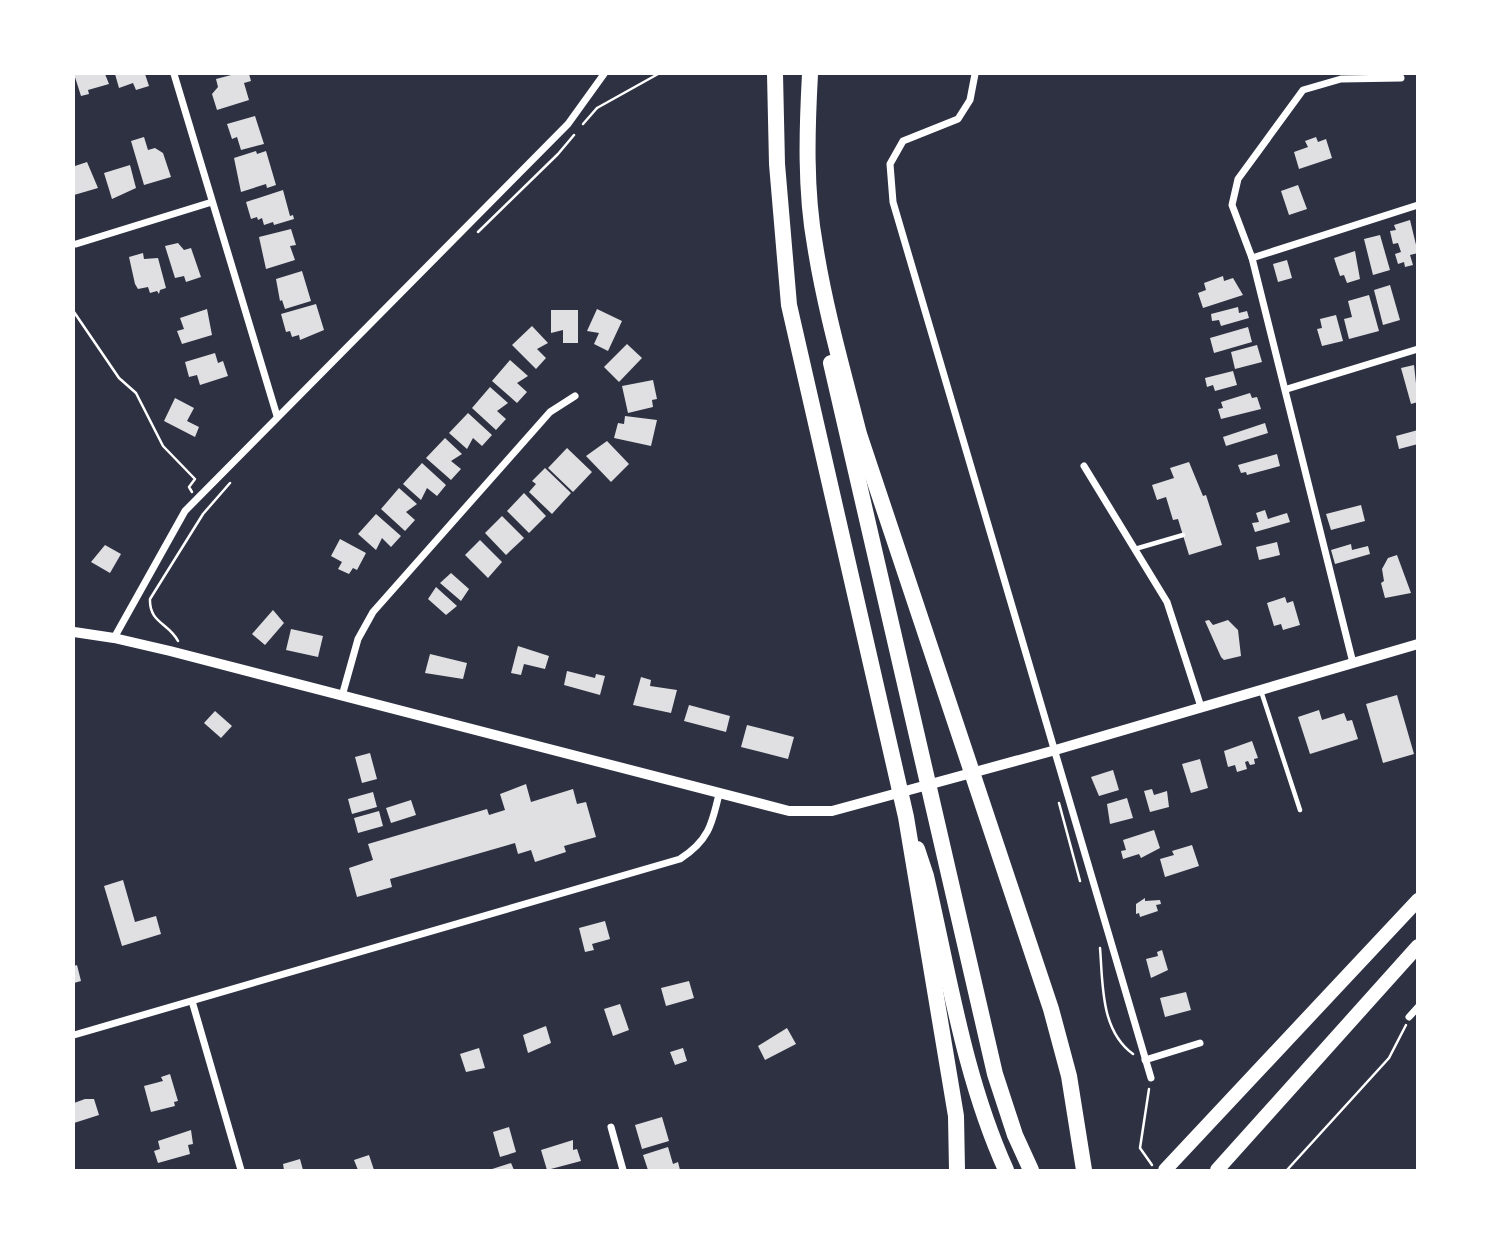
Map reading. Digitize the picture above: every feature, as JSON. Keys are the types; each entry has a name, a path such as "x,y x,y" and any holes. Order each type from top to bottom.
{"highway":[{"path":"775,74 776,164 789,305 906,817 956,1116 957,1171"},
{"path":"810,74 807,127 817,286 834,378 995,1074 1031,1169"},
{"path":"814,243 859,434 982,795 1051,1009 1069,1076 1084,1171"},
{"path":"906,817 926,876 968,1060 985,1119 1006,1171"},
{"path":"1166,1171 1418,900"},
{"path":"1217,1171 1418,946"}],"street":[{"path":"174,74 277,416"},
{"path":"114,638 186,511 568,124 604,74"},
{"path":"975,74 970,100 958,119 903,141 890,164 893,202 1052,751 1151,1078"},
{"path":"1353,663 1287,389 1252,257 1232,205 1238,178 1303,90 1341,79 1401,78"},
{"path":"76,244 212,202"},
{"path":"1252,257 1418,205"},
{"path":"1287,389 1418,349"},
{"path":"342,696 358,639 373,612 550,412 575,397"},
{"path":"1084,466 1167,602 1201,707"},
{"path":"74,632 114,638 789,811 832,811 1052,751 1418,644"},
{"path":"74,1035 680,859 701,846 712,824 719,794"},
{"path":"192,1001 241,1171"},
{"path":"1409,1017 1418,1007"},
{"path":"1145,1059 1199,1043"},
{"path":"611,1127 623,1171"}],"lane":[{"path":"1135,550 1183,535"},
{"path":"1261,690 1300,810"}],"path":[{"path":"568,124 658,74"},
{"path":"74,312 119,378 136,393 163,446 195,479 189,487 196,500"},
{"path":"178,642 173,631 158,623 151,615 149,599 203,514 236,475"},
{"path":"1064,790 1058,806 1081,882"},
{"path":"1100,945 1101,990 1117,1039 1136,1056"},
{"path":"1287,1171 1389,1058 1409,1017"},
{"path":"1151,1078 1140,1148 1156,1171"}],"building":[{"path":"74,74 105,74 109,84 88,90 89,94 81,96"},
{"path":"115,74 145,74 149,86 136,90 133,83 119,88"},
{"path":"249,74 251,81 244,83 249,100 217,110 212,94 218,87 216,79"},
{"path":"255,116 264,144 241,150 237,137 232,139 227,124"},
{"path":"144,137 148,150 155,148 163,153 171,177 144,185 131,141"},
{"path":"1316,137 1318,142 1326,139 1332,158 1299,169 1294,152 1308,147 1305,141"},
{"path":"256,151 257,154 266,151 276,185 267,188 266,184 241,192 234,158"},
{"path":"87,162 98,188 74,195 75,166"},
{"path":"130,165 136,188 112,199 104,173"},
{"path":"1298,185 1307,209 1289,215 1281,191"},
{"path":"283,190 290,216 293,215 294,219 264,225 262,218 251,219 246,202"},
{"path":"1410,220 1418,253 1410,255 1413,265 1405,267 1404,262 1398,264 1395,254 1401,252 1398,243 1393,244 1390,231 1396,230 1394,225"},
{"path":"291,229 296,245 290,246 295,260 266,269 259,237"},
{"path":"1380,235 1390,270 1373,275 1364,239"},
{"path":"178,243 184,250 191,248 201,277 186,282 184,276 175,278 165,246"},
{"path":"1355,251 1360,279 1347,283 1344,275 1340,276 1334,258"},
{"path":"143,253 144,259 158,258 166,288 160,290 159,294 157,291 150,293 148,287 138,289 135,284 129,257"},
{"path":"1287,260 1292,278 1278,282 1273,264"},
{"path":"302,271 311,301 285,309 282,300 280,301 276,279"},
{"path":"1223,276 1224,281 1233,278 1243,295 1203,308 1198,293 1206,290 1204,283"},
{"path":"1390,285 1400,320 1383,325 1374,290"},
{"path":"1369,295 1379,331 1349,339 1344,319 1352,317 1348,301"},
{"path":"316,304 324,330 300,340 299,335 292,337 290,331 286,332 281,314"},
{"path":"1238,307 1239,313 1247,311 1249,318 1221,326 1219,320 1212,321 1211,314"},
{"path":"207,309 212,335 182,344 177,331 184,329 180,318"},
{"path":"597,309 622,321 608,351 594,344 599,333 587,331"},
{"path":"551,310 578,310 578,343 563,343 563,330 551,333"},
{"path":"1336,315 1343,341 1322,346 1317,329 1322,328 1320,319"},
{"path":"532,326 548,343 537,349 546,358 536,369 512,345"},
{"path":"1248,327 1252,342 1214,353 1210,338"},
{"path":"627,344 642,358 619,382 604,367"},
{"path":"1257,345 1262,362 1235,369 1231,352"},
{"path":"215,353 218,363 223,361 228,376 200,385 197,375 189,377 185,362"},
{"path":"510,360 528,376 517,383 527,392 517,403 492,381"},
{"path":"1414,365 1418,402 1411,404 1401,368"},
{"path":"1233,371 1237,385 1215,391 1213,385 1207,387 1205,378"},
{"path":"653,380 657,399 652,400 653,407 628,413 622,386"},
{"path":"490,387 508,403 497,411 506,419 496,430 472,408"},
{"path":"1250,393 1252,398 1257,397 1261,409 1221,419 1218,409 1223,408 1221,402"},
{"path":"175,398 194,408 187,421 199,427 195,437 164,421"},
{"path":"468,413 492,435 482,446 473,438 467,449 449,433"},
{"path":"625,416 657,420 651,446 614,438 618,423 624,424"},
{"path":"1265,423 1268,433 1226,446 1223,437"},
{"path":"1418,430 1418,444 1399,449 1396,436"},
{"path":"445,438 462,454 451,461 461,469 451,480 426,458"},
{"path":"607,441 629,464 611,482 586,456"},
{"path":"567,448 592,472 573,492 548,468"},
{"path":"1277,454 1280,466 1247,475 1246,472 1241,473 1238,465"},
{"path":"1189,462 1203,496 1206,495 1222,545 1189,555 1178,519 1173,520 1166,497 1157,500 1152,485 1174,478 1170,468"},
{"path":"422,463 446,485 437,496 427,488 421,500 403,484"},
{"path":"545,468 571,493 552,514 529,492 536,484 532,481"},
{"path":"399,488 417,504 406,512 415,520 405,531 381,509"},
{"path":"524,493 546,516 529,533 507,511"},
{"path":"1361,505 1365,521 1331,530 1326,514"},
{"path":"1265,510 1268,519 1287,513 1290,522 1255,532 1252,523 1259,522 1256,513"},
{"path":"376,514 401,536 391,547 382,538 376,550 358,534"},
{"path":"502,516 524,538 506,555 485,533"},
{"path":"340,539 366,553 357,570 353,568 349,574 338,569 342,562 331,556"},
{"path":"480,540 502,562 488,578 465,555"},
{"path":"1277,542 1280,555 1259,560 1256,547"},
{"path":"1351,544 1352,550 1368,546 1370,554 1335,564 1331,550"},
{"path":"105,545 121,554 110,573 91,562"},
{"path":"1397,555 1411,593 1385,598 1381,583 1384,581 1382,569 1388,558"},
{"path":"451,573 469,589 461,601 440,583"},
{"path":"436,587 457,606 446,615 428,599"},
{"path":"1285,597 1287,603 1293,601 1300,625 1283,630 1281,624 1274,626 1267,603"},
{"path":"273,610 284,623 265,645 252,634"},
{"path":"1209,620 1213,625 1228,620 1238,630 1241,656 1224,660 1221,657 1205,621"},
{"path":"291,629 323,636 318,657 286,650"},
{"path":"518,646 549,656 545,669 524,664 521,675 511,673"},
{"path":"430,654 467,663 463,679 425,673"},
{"path":"567,671 595,678 596,674 605,676 600,695 564,685"},
{"path":"641,677 651,680 650,686 677,690 671,713 633,705"},
{"path":"1397,695 1414,754 1383,763 1366,704"},
{"path":"689,705 730,716 726,732 684,721"},
{"path":"1319,710 1322,720 1344,713 1347,721 1352,720 1358,739 1310,754 1298,717"},
{"path":"215,711 232,726 221,738 204,723"},
{"path":"747,725 794,737 788,759 741,747"},
{"path":"1252,741 1258,758 1254,759 1255,764 1245,762 1247,769 1237,772 1235,765 1228,767 1224,751"},
{"path":"370,753 377,779 362,783 355,757"},
{"path":"1200,759 1208,788 1191,793 1182,764"},
{"path":"1113,770 1119,790 1099,796 1091,777"},
{"path":"526,784 531,802 573,789 577,804 586,802 596,837 564,846 566,852 535,862 531,850 518,854 515,843 390,879 392,887 357,897 349,868 373,860 368,844 487,809 489,815 505,810 500,794"},
{"path":"1152,789 1154,795 1167,791 1169,807 1150,812 1144,791"},
{"path":"373,792 377,807 352,814 348,799"},
{"path":"1127,798 1133,818 1110,824 1107,804"},
{"path":"411,800 416,815 391,823 386,808"},
{"path":"379,811 383,826 358,833 354,818"},
{"path":"1154,830 1160,848 1141,858 1139,854 1123,859 1121,851 1126,850 1123,840"},
{"path":"1192,845 1199,866 1165,877 1160,859 1174,855 1172,851"},
{"path":"123,880 135,922 156,916 161,934 122,946 104,886"},
{"path":"1145,898 1145,901 1160,900 1161,904 1156,905 1158,911 1140,917 1139,913 1136,914 1136,904"},
{"path":"605,921 610,939 592,944 594,950 585,952 579,928"},
{"path":"1162,950 1168,970 1151,978 1146,959 1158,956 1157,952"},
{"path":"77,965 81,981 74,983 74,966"},
{"path":"689,981 694,998 666,1006 661,988"},
{"path":"1186,992 1191,1010 1165,1017 1160,998"},
{"path":"620,1004 629,1030 613,1036 604,1009"},
{"path":"546,1026 551,1043 528,1053 523,1035"},
{"path":"787,1028 796,1044 765,1060 758,1046"},
{"path":"479,1048 485,1068 466,1072 460,1054"},
{"path":"683,1048 687,1061 675,1065 670,1052"},
{"path":"170,1074 178,1101 174,1102 175,1106 151,1112 144,1086 163,1081 161,1077"},
{"path":"94,1099 99,1115 74,1123 74,1103"},
{"path":"662,1117 669,1141 642,1149 635,1125"},
{"path":"509,1127 516,1152 500,1157 493,1132"},
{"path":"191,1130 193,1144 188,1145 190,1154 158,1163 154,1151 160,1149 158,1141"},
{"path":"573,1140 573,1150 577,1149 581,1161 547,1170 541,1150"},
{"path":"668,1147 673,1164 678,1162 680,1170 648,1170 643,1155"},
{"path":"369,1155 374,1170 358,1170 354,1160"},
{"path":"300,1159 303,1170 284,1170 283,1164"},
{"path":"511,1163 514,1170 489,1170"}]}
